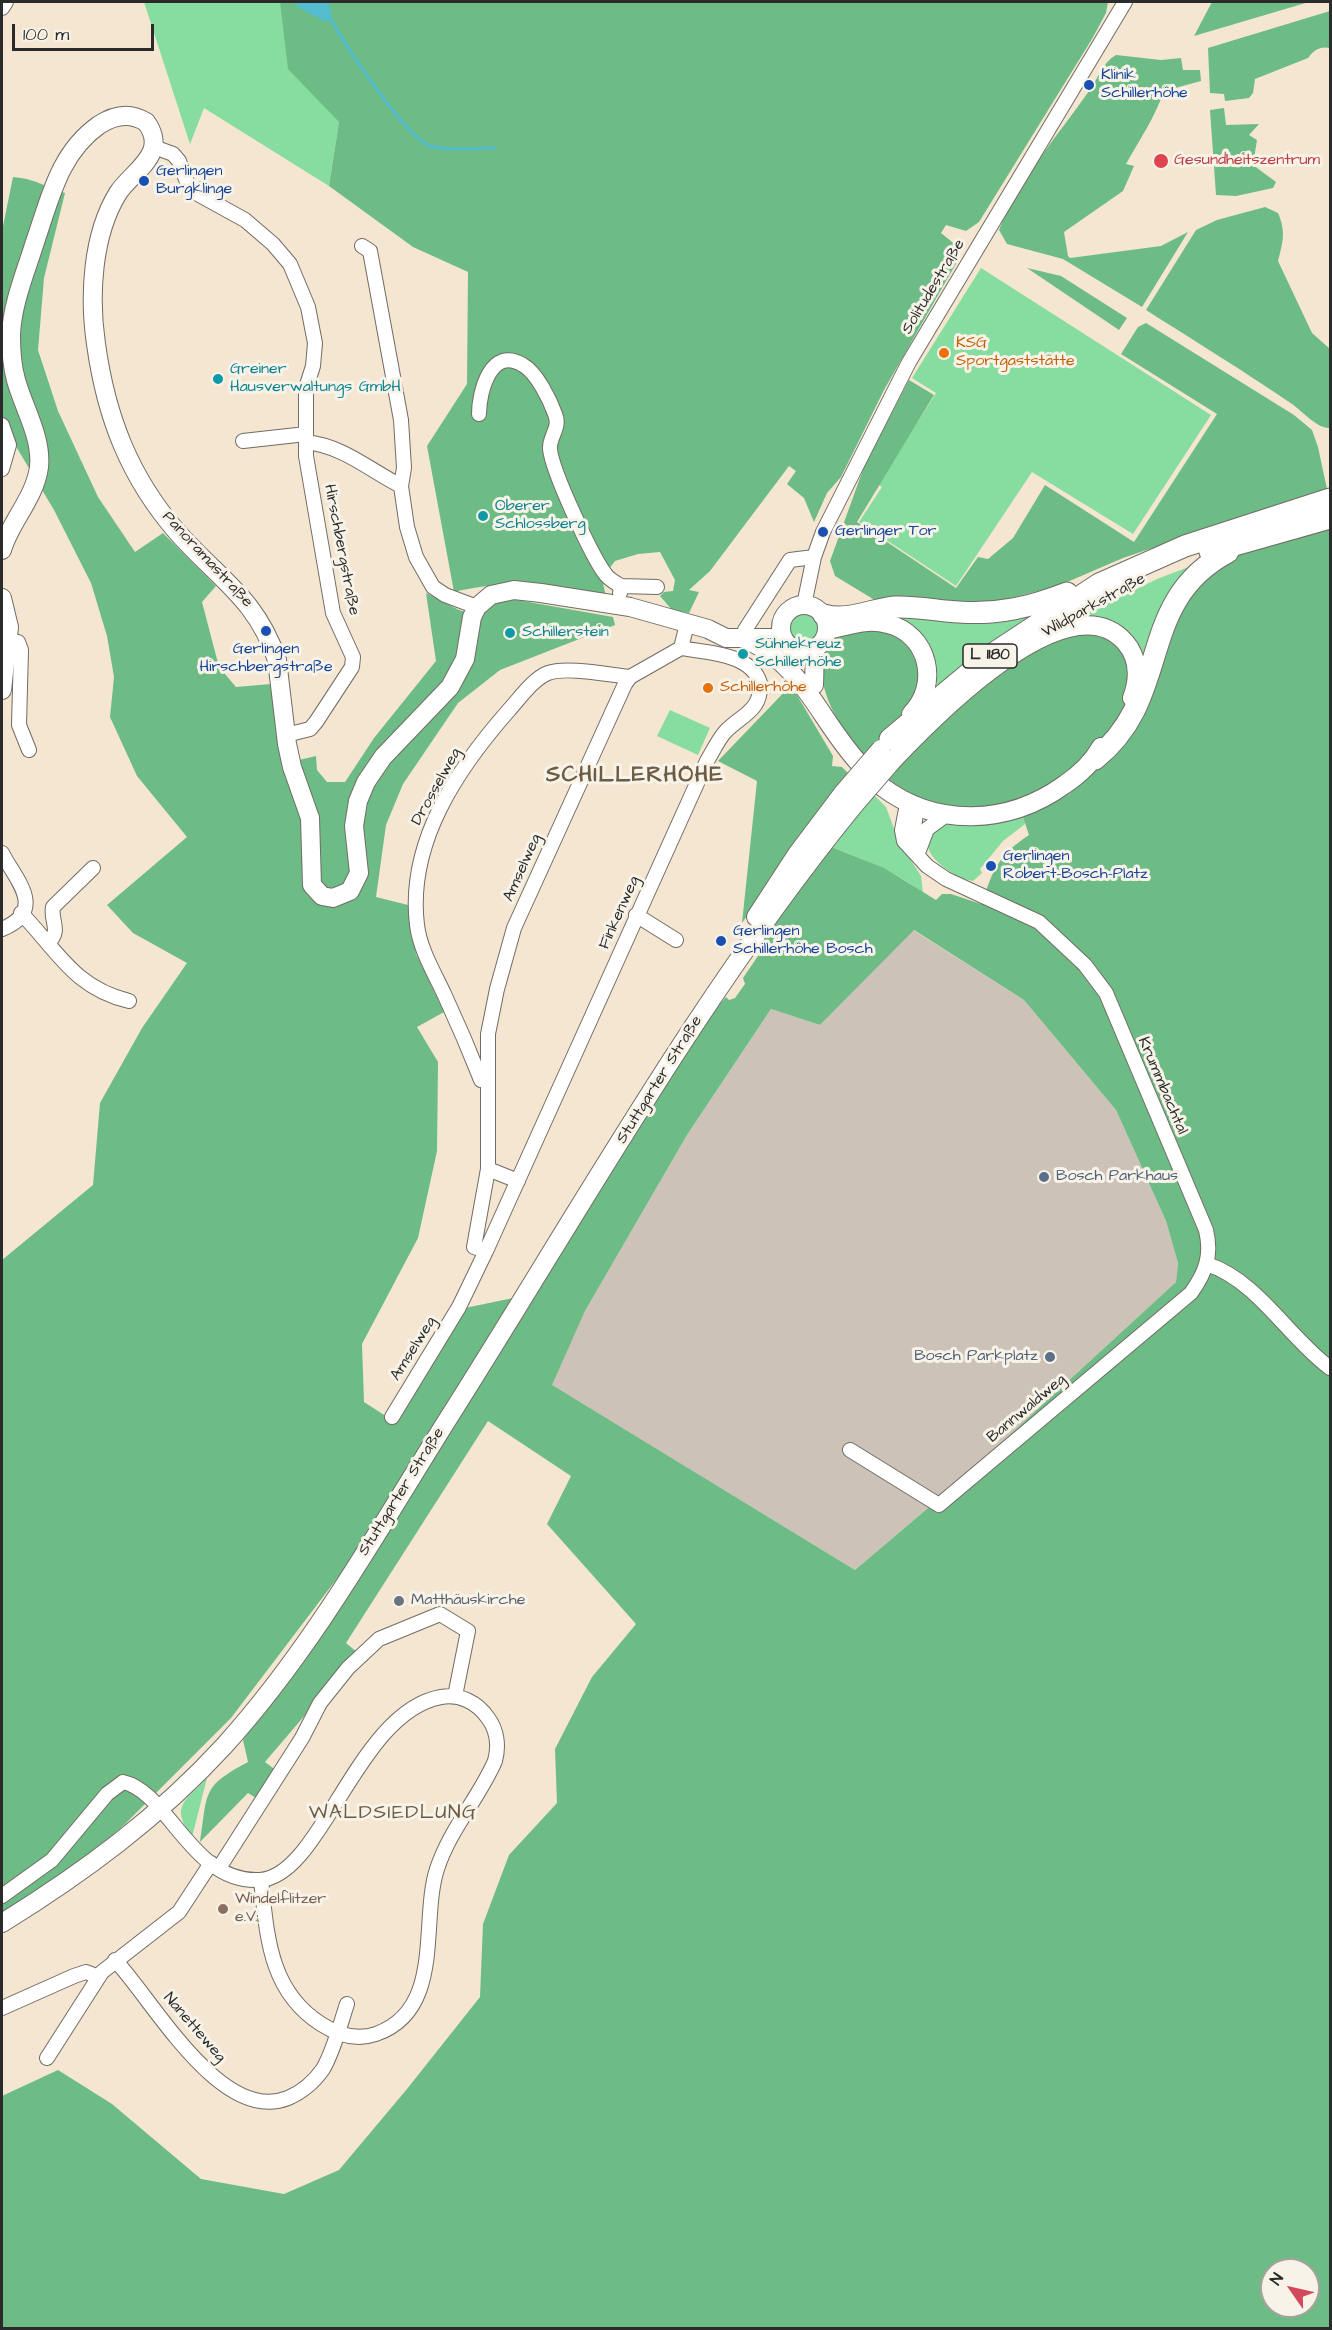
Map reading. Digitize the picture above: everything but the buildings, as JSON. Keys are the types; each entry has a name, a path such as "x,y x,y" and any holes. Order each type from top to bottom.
{"highway":[{"name":"Wildparkstraße","path":"1030,642 1093,603 1136,581 1194,558 1246,543 1329,509"},
{"name":"Wildparkstraße","path":"888,750 991,655 1099,584 1185,546 1329,509"},
{"path":"1095,759 1115,743 1132,717 1146,686 1164,621 1183,587 1208,563 1246,543"},
{"path":"825,623 896,607 960,612 1003,612 1036,604 1081,587 1099,584"}],"main road":[{"path":"2,550 6,526 24,505 39,469 38,444 15,379 11,334 18,297 55,183 62,166 80,140 106,121 117,117 137,117 146,122 150,128 154,147"},
{"name":"Panoramastraße","path":"154,147 148,159 115,197 105,220 98,250 94,293 95,341 107,403 121,444 161,510 195,550 255,611 266,631 277,660 286,740 292,767 310,818 312,885 328,897 345,895 354,885 359,873 354,826 362,791 383,757 442,697 456,678 465,659 468,628 477,607"},
{"path":"477,607 490,595 514,590 619,605 708,629 787,638 815,649"},
{"path":"2,598 9,627 2,690"},
{"path":"814,685 787,638 790,609 804,605 815,608 825,623 825,638 815,649 814,685 820,709"},
{"name":"Stuttgarter Straße","path":"2,1923 98,1861 159,1810 241,1727 313,1630 383,1523 781,890 922,703 927,692 927,672 923,653 915,641 890,624 861,621 825,623"},
{"path":"881,786 912,806 946,815 968,817 1011,812 1054,792 1095,759 1134,691 1137,675 1133,654 1116,634 1095,626 1079,626 1030,642"},
{"path":"745,635 790,668 820,709 842,745 858,762"},
{"name":"Wildparkstraße","path":"888,750 1030,642"}],"street":[{"path":"2,8 6,2"},
{"name":"Solitudestraße","path":"804,605 814,557 839,500 909,362 1125,2"},
{"path":"154,147 172,154 179,161 187,182 196,193 245,220 273,244 290,264 308,307 315,343 313,366 306,388 306,438"},
{"path":"362,246 370,251 394,378 404,468 400,486 407,527 416,557 426,579 445,595 477,607"},
{"path":"479,414 481,389 493,368 501,362 512,360 530,371 555,414 556,429 550,440 550,452 569,502 605,573 621,586 657,587"},
{"path":"2,425 9,445 2,469"},
{"path":"243,441 306,438 344,452 400,486"},
{"name":"Hirschbergstraße","path":"286,740 310,729 316,722 352,667 353,657 333,613 306,456 306,438"},
{"path":"745,635 790,560 814,557"},
{"path":"619,605 621,586"},
{"path":"630,677 681,648 687,624"},
{"path":"9,640 18,642 21,650 19,725 29,750"},
{"name":"Finkenweg","path":"486,1251 636,915 715,747 725,732 753,709 759,696 760,683 756,674 741,661 681,648"},
{"name":"Drosselweg","path":"487,1080 481,1080 420,939 416,907 425,842 464,768 498,723 541,678 552,672 630,677"},
{"name":"Amselweg","path":"392,1417 459,1306 486,1251 474,1247 488,1169 487,1080 490,1023 497,989 514,928 607,720 630,677"},
{"path":"912,806 918,854"},
{"path":"918,854 927,830 946,815"},
{"path":"2,853 25,893 21,913 2,929"},
{"name":"Krummbachtal","path":"918,854 927,866 946,879 1039,922 1085,965 1106,993 1206,1230 1210,1245 1208,1264"},
{"path":"48,943 55,934 53,907 93,868"},
{"path":"21,913 62,962 90,985 106,995 129,1001"},
{"path":"636,915 676,940"},
{"path":"488,1169 518,1181"},
{"path":"1208,1264 1230,1274 1252,1293 1302,1345 1330,1368"},
{"name":"Bannwaldweg","path":"850,1450 939,1505 1191,1293 1208,1264"},
{"path":"47,2058 99,1977 115,1960 179,1912 215,1865 302,1738 320,1703 348,1668 378,1639 440,1614 468,1631 455,1696"},
{"path":"2,1896 52,1860 114,1787 123,1782 136,1787 195,1849 215,1865 244,1877 261,1880 280,1871 305,1848 368,1753 391,1726 426,1701 455,1696 469,1701 489,1718 496,1736 497,1753 491,1770 447,1844 436,1872 428,1954 423,1979 410,2007 389,2028 360,2037 337,2034 306,2014 282,1983 267,1937 261,1880"},
{"name":"Nanetteweg","path":"115,1960 198,2061 235,2092 250,2100 277,2102 305,2089 322,2069 347,2004"},
{"path":"2,2008 86,1972 99,1977"}],"shaded area":[{"path":"913,930 1024,1000 1116,1110 1166,1221 1178,1263 1176,1282 954,1486 855,1570 551,1385 585,1311 687,1135 771,1009 820,1025"}],"green space":[{"path":"144,2 281,2 339,122 329,186 204,108 190,144"},
{"path":"280,2 1108,2 1106,13 1092,39 979,222 966,231 946,225 941,233 957,246 958,260 884,390 841,477 827,493 814,522 804,498 787,484 796,471 789,466 710,571 689,590 699,592 689,613 672,610 660,596 664,592 673,591 675,580 660,552 638,554 615,561 602,578 606,597 548,586 513,584 454,592 427,446 467,384 468,272 413,247 329,186 339,122 288,69"},
{"path":"1212,2 1309,2 1194,36"},
{"path":"1330,11 1330,48 1318,49 1308,58 1255,79 1253,93 1249,98 1225,101 1224,94 1210,93 1208,48"},
{"path":"1116,55 1161,60 1181,58 1183,70 1200,70 1201,81 1164,91 1152,119 1126,164 1134,166 1123,191 1064,232 1070,258 1161,246 1188,232 1142,307 1063,259 1007,244 999,230 1007,211 1028,176 1104,67"},
{"path":"1224,108 1226,125 1259,124 1249,135 1257,140 1253,165 1276,182 1273,188 1236,196 1216,195 1210,110"},
{"path":"13,177 34,181 65,193 44,278 38,350 58,411 98,497 135,552 163,533 216,586 202,602 219,667 236,687 271,684 282,764 316,756 317,770 327,782 345,782 374,738 436,661 426,593 459,610 481,617 487,609 506,598 613,617 615,625 500,670 458,703 403,784 386,825 376,897 408,905 416,954 444,1012 417,1027 438,1062 437,1151 418,1238 362,1344 364,1402 392,1420 465,1308 513,1298 351,1560 231,1718 124,1825 88,1856 2,1920 2,1260 93,1185 100,1103 142,1028 187,963 133,933 107,905 187,837 137,776 110,717 114,677 107,636 91,583 54,510 2,423 2,231"},
{"path":"1265,207 1278,213 1282,225 1282,242 1278,261 1312,333 1330,349 1330,428 1316,423 1274,392 1146,310 1196,230 1217,220"},
{"path":"981,268 1211,415 1133,534 1032,472 956,586 859,522 882,487 878,485 936,393 912,378"},
{"path":"1027,268 1061,276 1127,318 1119,330"},
{"path":"1146,323 1294,415 1312,430 1327,489 1123,558 1058,586 983,605 878,602 835,576 830,561 864,467 909,380 934,395 857,522 956,588 978,557 988,559 1013,538 1045,485 1134,542 1217,414 1121,354 1138,327"},
{"path":"1330,526 1330,2328 2,2328 2,2096 58,2070 112,2104 201,2179 284,2194 339,2170 480,1997 483,1924 509,1855 557,1803 555,1749 592,1677 636,1624 547,1524 571,1476 488,1421 346,1643 358,1653 265,1762 277,1771 259,1800 248,1793 200,1842 209,1793 222,1778 248,1762 243,1740 344,1599 709,1016 726,997 729,1000 735,998 745,984 743,978 762,950 764,943 762,942 829,846 884,868 936,900 942,894 951,894 981,904 998,865 1009,850 1029,835 1023,817 1069,794 1112,754 1186,593 1236,555","holes":["914,930 1024,1000 1116,1110 1166,1221 1178,1263 1176,1282 954,1486 855,1570 552,1385 585,1311 687,1135 771,1009 820,1025"]},
{"path":"1194,565 1144,673 1081,620 1082,616 1157,579"},
{"path":"805,611 817,616 822,628 817,640 805,645 793,640 788,628 793,616"},
{"path":"1029,615 1031,618 932,692 937,686 934,662 870,616"},
{"path":"873,627 894,636 908,646 916,661 922,683 903,716 862,757 838,721 826,695 822,667 824,650 833,636"},
{"path":"1104,633 1130,660 1126,701 1116,721 1102,738 1074,767 1055,781 1035,793 1014,801 970,808 947,806 922,800 886,780 944,721 1021,658 1044,643 1063,635"},
{"path":"791,685 833,756 832,766 842,767 848,773 742,923 757,781 718,761"},
{"path":"670,710 710,728 698,755 657,736"},
{"path":"873,794 886,807 899,842 921,876 923,893 890,872 829,846"},
{"path":"1023,817 1025,824 1003,841 980,869 982,873 973,881 946,869 930,853 929,833 946,823 980,826"},
{"path":"207,1778 192,1837 185,1827 181,1811 186,1799"}],"water":[{"path":"297,2 328,2 331,19 326,22 296,6"}],"waterway":[{"path":"331,19 376,89 419,139 436,148 495,148"}],"place":[{"name":"Klinik Schillerhöhe","path":"1089,85"},
{"name":"Gesundheitszentrum","path":"1161,161"},
{"name":"Gerlingen Burgklinge","path":"144,181"},
{"name":"KSG Sportgaststätte","path":"944,353"},
{"name":"Greiner Hausverwaltungs GmbH","path":"218,379"},
{"name":"Oberer Schlossberg","path":"483,516"},
{"name":"Gerlinger Tor","path":"823,532"},
{"name":"Gerlingen Hirschbergstraße","path":"266,631"},
{"name":"Schillerstein","path":"510,633"},
{"name":"Sühnekreuz Schillerhöhe","path":"743,654"},
{"name":"Schillerhöhe","path":"708,688"},
{"name":"Gerlingen Robert-Bosch-Platz","path":"991,866"},
{"name":"Gerlingen Schillerhöhe Bosch","path":"721,941"},
{"name":"Bosch Parkhaus","path":"1044,1177"},
{"name":"Bosch Parkplatz","path":"1050,1357"},
{"name":"Matthäuskirche","path":"399,1601"},
{"name":"Windelflitzer e.V.","path":"223,1909"}],"district":[{"name":"SCHILLERHÖHE","path":"635,776"},
{"name":"WALDSIEDLUNG","path":"393,1814"}]}
